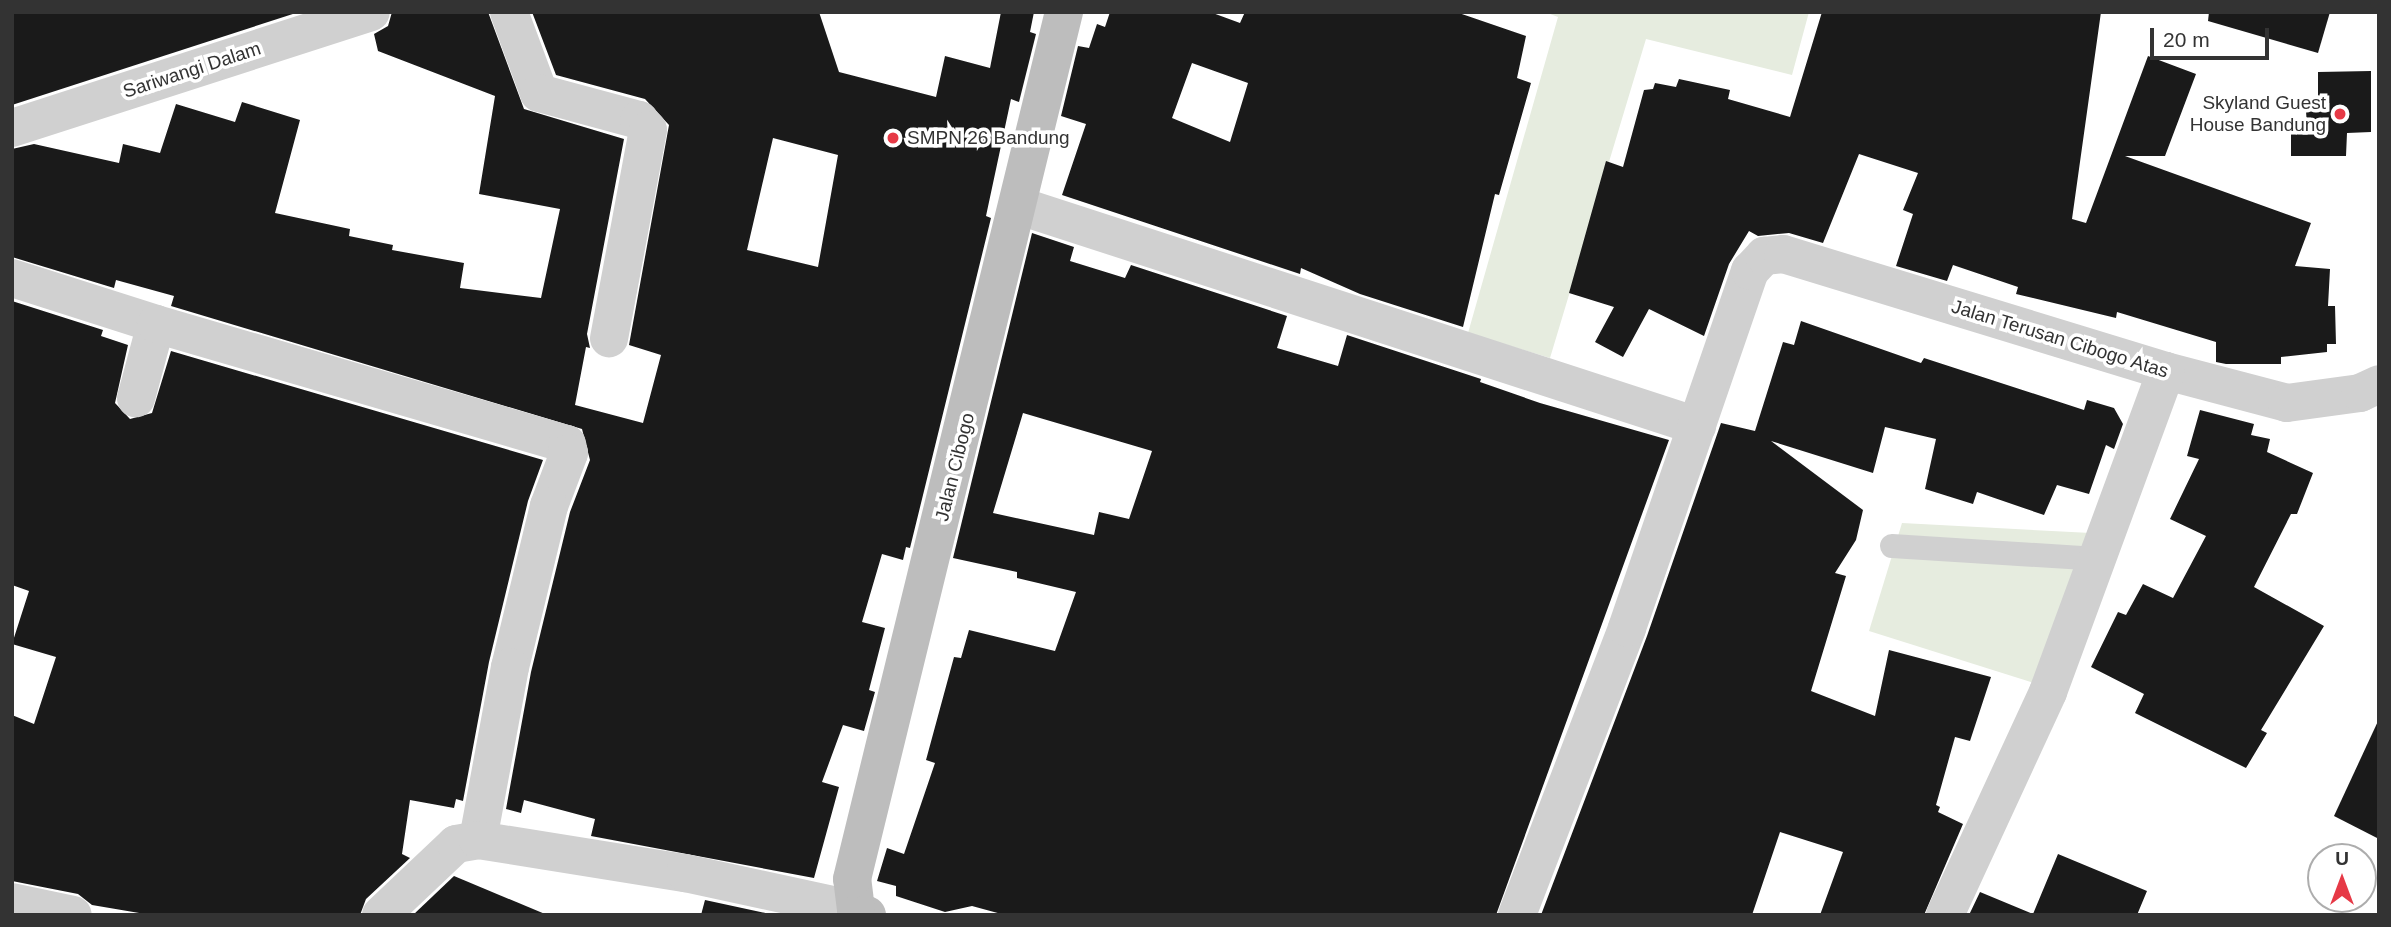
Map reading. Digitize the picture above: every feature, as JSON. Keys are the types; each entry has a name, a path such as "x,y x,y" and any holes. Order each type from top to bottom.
{"street":[{"name":"Sariwangi Dalam","path":"12,128 371,12"},
{"path":"509,12 539,93 639,120 648,130 610,338"},
{"name":"Jalan Cibogo","path":"862,913 852,879 1020,206 1064,12"},
{"path":"1020,206 1697,426 1627,628 1517,915"},
{"name":"Jalan Terusan Cibogo Atas","path":"1697,426 1750,271 1764,256 1783,254 2166,371 2287,403 2360,393 2379,384"},
{"path":"12,278 156,324 567,444 569,453 549,506 510,667 478,840"},
{"path":"136,398 156,324"},
{"path":"1945,915 2048,692 2166,371"},
{"path":"381,915 456,844 478,840 685,873 785,905 862,913"},
{"path":"12,902 73,915"}],"lane":[{"path":"1892,546 2097,559"}],"shaded area":[{"path":"1545,12 1809,12 1792,75 1646,39 1550,358 1468,333 1558,17"},
{"path":"1902,523 2091,533 2037,684 1869,631"}],"building":[{"path":"12,12 299,12 12,105"},
{"path":"392,12 488,12 524,109 624,139 587,334 590,348 586,347 575,405 643,423 661,355 629,345 669,125 645,99 556,75 532,12 819,12 839,72 936,97 945,56 990,68 1001,12 1034,12 1030,32 1036,34 1019,102 1011,99 986,216 991,218 910,548 906,547 903,560 882,554 862,622 885,628 869,690 875,692 864,731 843,725 822,782 839,787 814,878 591,836 595,819 524,800 521,813 506,809 531,672 570,512 590,460 582,429 171,306 174,296 116,280 114,288 12,257 12,149 34,144 119,163 123,144 160,153 176,104 235,122 242,102 300,120 275,213 350,229 349,236 393,245 392,250 464,263 460,288 541,298 560,209 479,194 495,96 378,51 374,34 388,26","holes":["773,138 838,155 818,267 747,250"]},
{"path":"1110,12 1210,12 1240,23 1245,12 1456,12 1526,36 1517,78 1531,83 1499,195 1495,194 1463,327 1360,294 1301,268 1300,274 1062,195 1086,124 1061,116 1078,46 1089,48 1097,24 1105,27","holes":["1192,63 1248,83 1230,142 1172,118"]},
{"path":"1822,12 2101,12 2072,219 2086,223 2148,56 2196,74 2165,156 2125,156 2311,223 2295,266 2330,269 2328,306 2335,306 2336,344 2327,344 2327,352 2281,357 2281,364 2226,364 2216,362 2216,342 2117,312 2116,318 2016,294 2018,287 1953,265 1947,281 1896,266 1913,214 1903,210 1918,173 1859,154 1823,243 1789,233 1758,236 1749,231 1729,264 1704,336 1649,309 1623,357 1595,342 1614,307 1569,293 1606,161 1623,167 1644,90 1653,89 1655,83 1676,87 1679,79 1730,90 1728,99 1790,117"},
{"path":"2209,12 2330,12 2318,53 2208,21"},
{"path":"2371,71 2371,132 2347,133 2346,156 2291,156 2291,126 2307,126 2306,111 2318,111 2318,72"},
{"path":"1032,233 1074,247 1070,261 1125,278 1131,265 1287,316 1277,348 1338,366 1347,335 1481,379 1480,382 1540,403 1669,440 1496,915 1005,915 972,906 945,912 896,896 896,886 877,881 887,848 904,854 935,763 926,760 954,657 961,658 969,630 1055,651 1076,592 1017,578 1017,572 953,558","holes":["1023,413 1152,451 1129,519 1099,512 1094,535 993,513"]},
{"path":"12,301 103,330 101,336 128,345 115,403 130,419 152,413 171,351 543,460 528,501 489,662 463,801 456,799 454,808 410,800 402,854 410,858 366,899 360,915 151,915 92,905 78,894 12,881 12,715 34,724 56,657 12,644 29,591 12,585"},
{"path":"1801,321 1921,363 1924,358 2084,410 2087,400 2114,408 2123,424 2114,449 2106,445 2089,494 2057,485 2044,515 1977,492 1973,504 1925,489 1936,439 1885,427 1873,473 1771,441 1863,510 1856,540 1835,573 1846,576 1811,691 1875,716 1889,650 1991,677 1970,741 1955,737 1936,805 1940,807 1938,812 1963,824 1924,915 1820,915 1843,852 1780,832 1752,915 1541,915 1647,636 1721,423 1755,431 1783,342 1794,345"},
{"path":"2200,410 2254,424 2251,435 2270,439 2267,452 2313,473 2297,514 2291,514 2254,587 2324,626 2261,730 2267,733 2246,768 2135,713 2144,694 2091,667 2118,612 2126,615 2143,584 2173,598 2206,536 2170,519 2199,459 2187,456"},
{"path":"2379,719 2379,839 2334,816"},
{"path":"2058,854 2147,891 2137,915 1969,915 1980,892 2033,914"},
{"path":"454,876 545,914 545,915 413,915"},
{"path":"705,900 775,915 701,915"}],"place":[{"name":"Skyland Guest House Bandung","path":"2340,114"},
{"name":"SMPN 26 Bandung","path":"893,138"}]}
